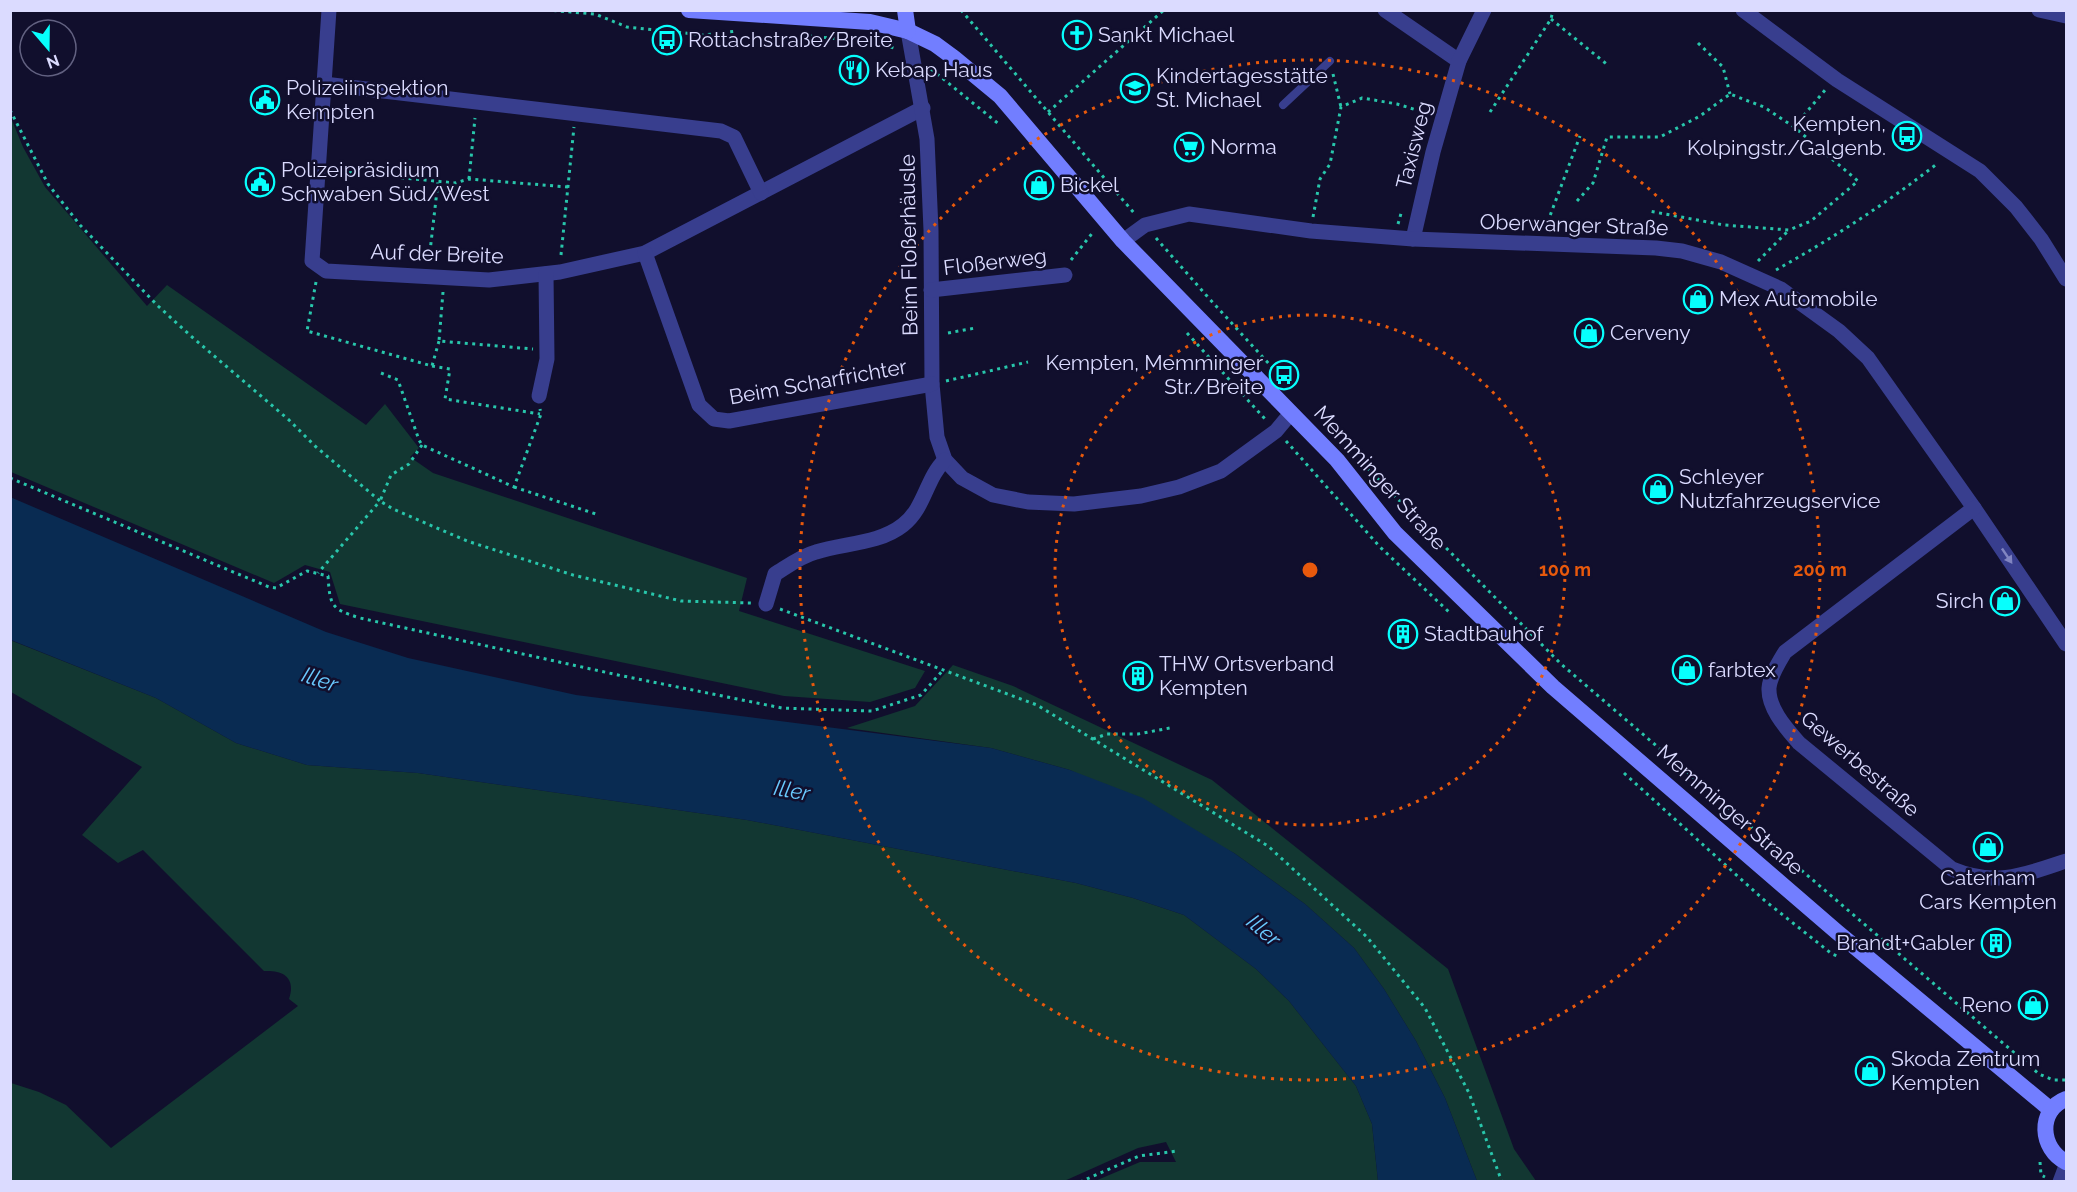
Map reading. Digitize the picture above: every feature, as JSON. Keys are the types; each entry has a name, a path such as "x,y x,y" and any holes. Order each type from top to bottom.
{"main road":[{"name":"Memminger Straße","path":"689,10 870,22 908,31 934,44 954,58 1000,96 1123,241 1337,460 1395,533 1553,687 1837,932 2051,1110"},
{"path":"905,10 908,31"},
{"path":"2067,1099 2051,1110 2047,1118 2046,1140 2053,1152 2067,1164"}],"street":[{"path":"318,265 312,261 329,10"},
{"path":"1385,10 1459,61"},
{"name":"Taxisweg","path":"1413,239 1433,152 1459,61 1484,10"},
{"path":"1743,10 1837,80 1980,171 2016,207 2041,239 2067,279"},
{"path":"2040,10 2067,16"},
{"name":"Beim Floßerhäusle","path":"908,31 927,139 932,384 937,437 945,460 962,478 993,495 1028,502 1074,504 1141,496 1179,487 1221,471 1276,431 1291,413"},
{"path":"324,84 722,131 734,137 761,193"},
{"name":"Auf der Breite","path":"318,265 326,271 489,280 553,273 645,253 923,108"},
{"name":"Oberwanger Straße","path":"1123,241 1145,225 1189,214 1311,231 1394,238 1656,248 1682,251 1721,262 1761,279 1781,289 1839,331 1868,358 2067,644"},
{"name":"Beim Scharfrichter","path":"645,253 699,405 714,420 729,421 932,384"},
{"path":"539,396 547,359 553,273"},
{"name":"Floßerweg","path":"931,291 1065,275"},
{"path":"766,603 775,574 795,561 814,552 886,535 903,525 918,510 937,468 945,460"},
{"name":"Gewerbestraße","path":"1974,508 1785,652 1769,689 1773,705 1783,724 1799,743 1952,869 1971,877 1995,879 2021,875 2067,861"},
{"path":"2060,1182 2067,1164"}],"lane":[{"path":"1283,105 1330,61"}],"path":[{"path":"546,10 595,14 627,27 704,35 744,30"},
{"path":"961,10 1206,296 1285,381"},
{"path":"1048,112 1164,10"},
{"path":"1490,112 1551,19 1553,10"},
{"path":"1551,19 1609,66"},
{"path":"799,35 877,43 912,54"},
{"path":"1698,43 1723,67 1730,94"},
{"path":"1311,231 1320,179 1330,164 1341,107 1330,61"},
{"path":"1794,127 1837,80"},
{"path":"1730,94 1764,107 1794,127 1858,181 1811,221 1789,230 1746,273"},
{"path":"1577,201 1593,183 1607,137 1660,137 1700,116 1730,94"},
{"path":"1341,107 1362,98 1397,104 1426,113 1423,124"},
{"path":"468,179 477,102"},
{"path":"10,110 48,184 80,225 158,306 192,337 281,413 315,446 380,501 393,509 467,541 573,575 681,601 766,603 944,669 1037,705 1268,846 1367,937 1425,1008 1469,1093 1502,1182"},
{"path":"553,273 568,187 576,114"},
{"path":"1539,244 1580,136"},
{"path":"1761,279 1833,239 1897,196 1952,153"},
{"path":"319,170 438,182 455,183 468,179 568,187"},
{"path":"427,278 438,182"},
{"path":"1394,238 1403,204"},
{"path":"1649,211 1724,225 1789,230"},
{"path":"1065,275 1072,260 1094,231"},
{"path":"318,265 307,331 450,369 445,399 541,414"},
{"path":"432,366 439,341 444,278"},
{"path":"932,336 975,328"},
{"path":"439,341 547,350"},
{"path":"932,384 1028,362"},
{"path":"381,373 398,380 422,446 514,487 599,515"},
{"path":"514,487 541,414 539,396"},
{"path":"318,573 380,501 391,474 409,464 422,446"},
{"path":"1365,466 1560,664 2039,1074 2054,1080 2067,1080"},
{"path":"10,478 268,587 276,588 307,571 328,576 330,600 340,612 618,675 782,708 872,711 921,696 944,669"},
{"path":"1093,739 1107,734 1138,734 1170,728"},
{"path":"1080,1182 1139,1156 1176,1151"}],"green space":[{"path":"11,118 23,147 45,187 147,306 167,285 366,425 385,404 419,448 410,457 433,473 747,578 739,611 925,671 915,688 870,702 784,696 340,604 330,572 305,565 274,583 11,472"},
{"path":"10,640 156,698 236,743 307,765 418,773 747,820 1076,883 1133,898 1184,915 1256,969 1289,1001 1356,1086 1372,1124 1378,1181 1095,1181 1140,1162 1176,1162 1166,1142 1138,1148 1062,1182 11,1181 11,1083 39,1092 66,1105 111,1148 298,1006 289,999 291,986 287,977 277,972 264,971 143,850 118,863 82,835 142,767 11,692"},
{"path":"953,665 1013,686 1212,780 1448,969 1514,1149 1536,1181 1477,1181 1445,1098 1416,1041 1384,989 1354,948 1305,904 1234,853 1070,770 991,748 847,728 915,706"}],"water":[{"name":"Iller","path":"10,497 326,632 408,658 576,695 991,748 1070,770 1143,798 1234,853 1305,904 1354,948 1384,989 1416,1041 1445,1098 1477,1181 1378,1181 1372,1124 1356,1086 1289,1001 1256,969 1184,915 1133,898 1076,883 747,820 418,773 307,765 236,743 156,698 11,640"}],"place":[{"name":"Sankt Michael","path":"1077,35"},
{"name":"Rottachstraße/Breite","path":"667,40"},
{"name":"Kebap Haus","path":"854,70"},
{"name":"Kindertagesstätte St. Michael","path":"1135,88"},
{"name":"Polizeiinspektion Kempten","path":"265,100"},
{"name":"Kempten, Kolpingstr./Galgenb.","path":"1907,136"},
{"name":"Norma","path":"1189,147"},
{"name":"Polizeipräsidium Schwaben Süd/West","path":"260,182"},
{"name":"Bickel","path":"1039,185"},
{"name":"Mex Automobile","path":"1698,299"},
{"name":"Cerveny","path":"1589,333"},
{"name":"Kempten, Memminger Str./Breite","path":"1284,375"},
{"name":"Schleyer Nutzfahrzeugservice","path":"1658,489"},
{"name":"Sirch","path":"2005,601"},
{"name":"Stadtbauhof","path":"1403,634"},
{"name":"farbtex","path":"1687,670"},
{"name":"THW Ortsverband Kempten","path":"1138,676"},
{"name":"Caterham Cars Kempten","path":"1988,847"},
{"name":"Brandt+Gabler","path":"1996,943"},
{"name":"Reno","path":"2033,1005"},
{"name":"Skoda Zentrum Kempten","path":"1870,1071"}]}
